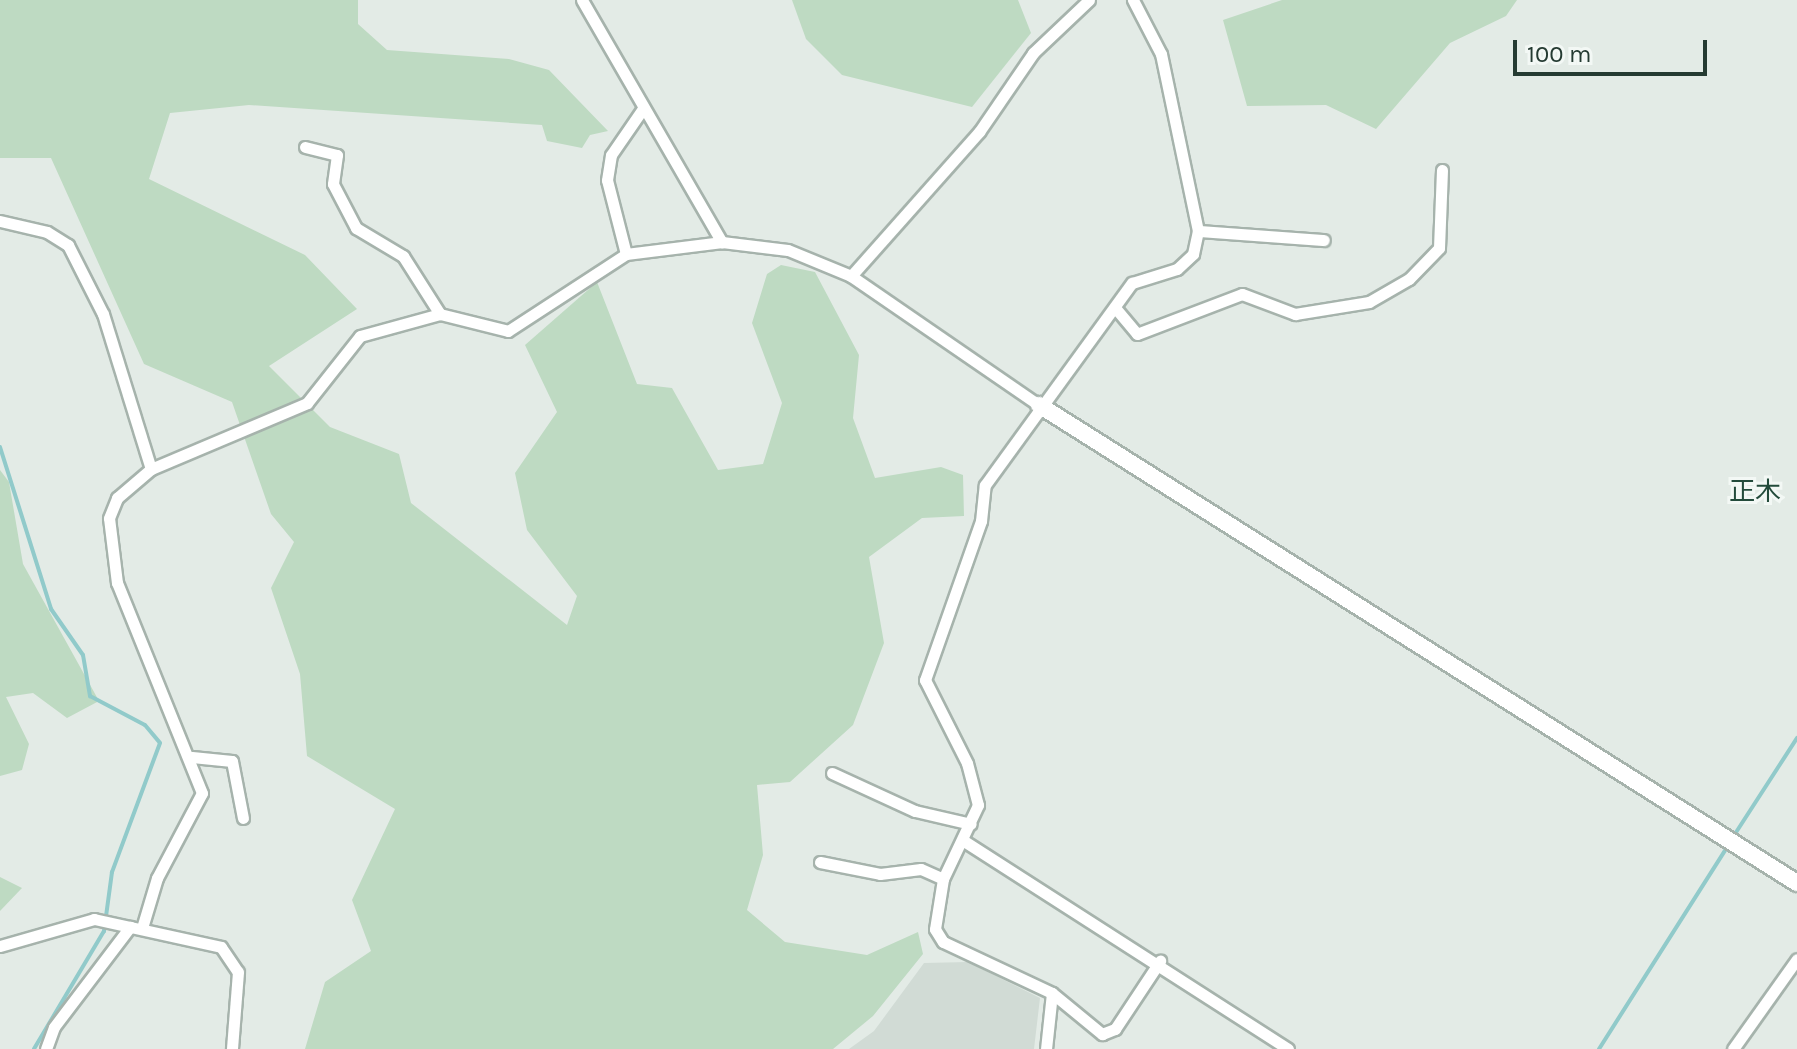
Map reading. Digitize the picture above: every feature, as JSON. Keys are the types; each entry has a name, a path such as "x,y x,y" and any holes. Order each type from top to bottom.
{"street":[{"path":"582,0 642,110 722,242"},
{"path":"851,276 979,132 1033,53 1089,0"},
{"path":"1133,0 1161,54 1198,231 1188,260 1132,283 1117,310 1039,405 985,485 981,521 925,680 967,763 978,805 964,841 943,879 935,929 943,942 1052,993 1102,1034 1115,1029 1160,961"},
{"path":"626,254 607,180 611,155 642,110"},
{"path":"305,147 337,155 333,184 356,228 403,256 440,314"},
{"path":"1117,310 1137,334 1242,294 1295,314 1369,302 1409,279 1439,248 1442,170"},
{"path":"0,221 47,232 68,245 103,314 151,469"},
{"path":"1198,231 1324,240"},
{"path":"46,1049 54,1027 136,928 157,878 197,813 202,793 192,757 109,548 117,498 151,469 307,403 360,336 440,314 508,331 626,254 722,242 788,250 851,276 1039,405 1797,883"},
{"path":"192,757 232,761 243,818"},
{"path":"832,773 915,811 971,824"},
{"path":"964,841 1160,961 1288,1049"},
{"path":"820,862 880,874 921,869 943,879"},
{"path":"0,946 94,919 231,951 238,972 232,1049"},
{"path":"1733,1049 1797,959"},
{"path":"1046,1049 1052,993"}],"shaded area":[{"path":"968,962 1040,998 1034,1049 849,1049 874,1031 924,963"}],"green space":[{"path":"0,0 358,0 358,24 387,50 509,59 549,70 608,131 590,135 582,148 547,141 542,125 249,105 170,113 149,179 305,255 357,309 269,366 330,427 399,454 411,503 567,625 577,596 527,530 515,473 557,412 525,345 597,282 637,384 672,388 718,470 763,464 782,403 752,323 767,274 781,265 815,272 859,355 853,418 875,478 941,467 963,475 964,516 922,518 869,557 884,643 853,725 790,782 757,785 763,855 747,910 785,942 867,955 918,932 923,954 873,1016 833,1049 305,1049 325,982 371,951 352,900 395,809 307,756 300,674 271,588 294,542 271,514 232,402 144,364 51,158 0,158"},
{"path":"792,0 1018,0 1031,33 972,107 842,75 806,39"},
{"path":"1282,0 1517,0 1506,16 1450,43 1376,129 1326,105 1247,106 1223,20"},
{"path":"0,470 9,482 23,564 99,701 67,718 33,693 6,697 29,744 22,770 0,776"},
{"path":"0,877 22,888 0,911"}],"waterway":[{"path":"0,447 51,609 83,655 90,696 145,725 160,743 112,872 104,931 34,1049"},
{"path":"1733,837 1797,738"},
{"path":"1599,1049 1729,844"}],"district":[{"name":"正木","path":"1755,492"}]}
